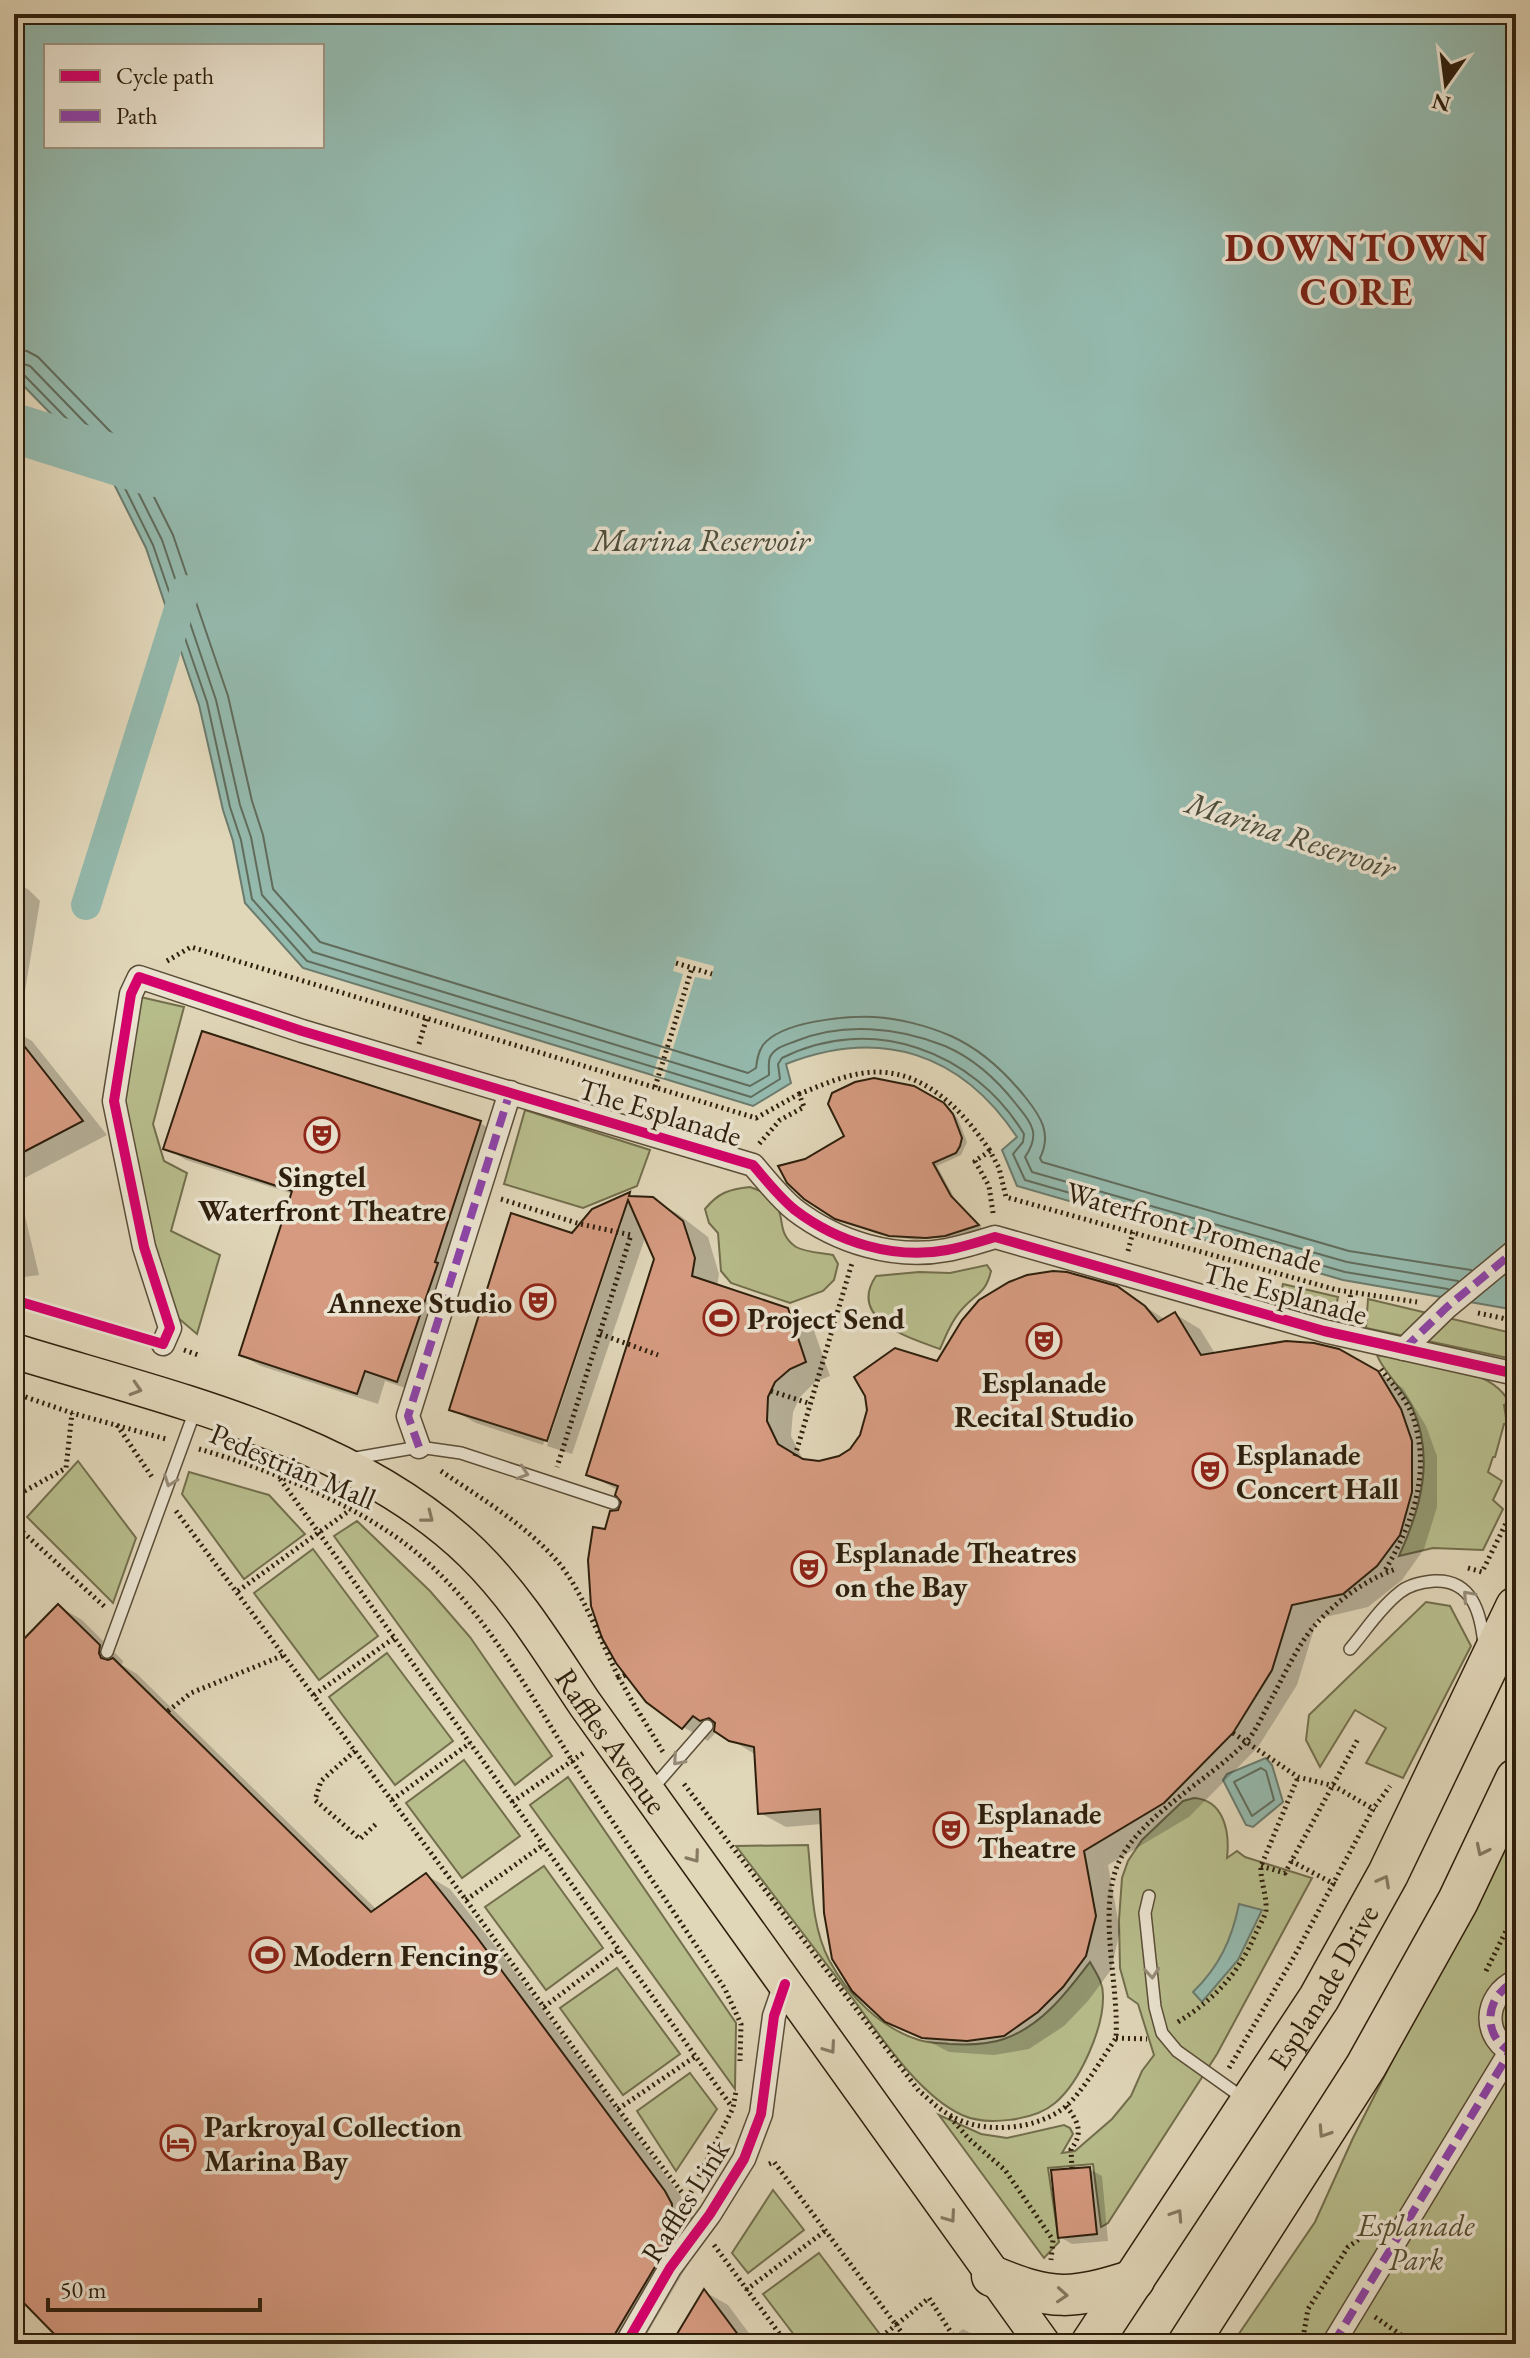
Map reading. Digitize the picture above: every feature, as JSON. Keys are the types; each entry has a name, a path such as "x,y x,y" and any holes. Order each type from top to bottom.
{"highway":[{"name":"Esplanade Drive","path":"1091,2344 1319,1998 1410,1829 1516,1607"},
{"path":"1193,2338 1366,2066 1458,1901 1516,1779"},
{"path":"992,2276 1031,2292 1081,2296 1134,2280"}],"main road":[{"name":"Raffles Avenue","path":"14,1351 247,1424 338,1461 423,1512 471,1553 516,1601 648,1793 1043,2344"}],"street":[{"name":"The Esplanade","path":"139,977 302,1031 753,1165 794,1208 821,1228 858,1243 891,1251 918,1253 946,1250 995,1237 1345,1336 1516,1374"},
{"path":"139,977 131,994 114,1101 144,1247 170,1328 163,1344"},
{"path":"419,1447 408,1416 510,1092"},
{"path":"1404,1349 1452,1303 1516,1250"},
{"name":"Raffles Link","path":"626,2344 670,2268 710,2214 744,2159 761,2114 774,2016 785,1984"},
{"path":"1333,2344 1513,2053 1497,2040 1490,2025 1492,2005 1507,1986"}],"lane":[{"path":"107,1652 197,1408"},
{"path":"338,1461 419,1447 461,1453 613,1503"},
{"path":"1350,1649 1401,1591 1423,1582 1442,1581 1454,1583 1469,1594 1479,1609 1486,1669"},
{"path":"648,1793 707,1726"},
{"path":"1149,1896 1145,1913 1155,2007 1162,2033 1177,2051 1251,2103"}],"path":[{"path":"139,977 191,947 756,1118 799,1094 842,1077 868,1072 898,1076 926,1085 951,1102 971,1123 990,1151 975,1161 989,1186 995,1237"},
{"path":"676,963 712,974"},
{"path":"655,1087 692,968"},
{"path":"753,1165 760,1141 780,1120 804,1107 799,1094"},
{"path":"478,1192 580,1224 631,1235 552,1483"},
{"path":"795,1456 858,1243"},
{"path":"14,1300 163,1344"},
{"path":"600,1334 658,1355"},
{"path":"1345,1336 1377,1362 1400,1396 1414,1418 1421,1454 1420,1485 1414,1511 1383,1574"},
{"path":"771,1391 811,1404"},
{"path":"14,1497 66,1468 72,1413"},
{"path":"117,1425 211,1559 238,1591 686,2200 710,2214"},
{"path":"419,1447 440,1470 495,1507 560,1564 619,1678"},
{"path":"1516,1471 1508,1490 1516,1494"},
{"path":"279,1477 733,2108"},
{"path":"238,1591 350,1509"},
{"path":"14,1524 119,1620"},
{"path":"314,1695 394,1638"},
{"path":"168,1711 191,1693 284,1655"},
{"path":"640,1714 672,1767 919,2091 949,2115 969,2139 1005,2170 1053,2240 1051,2264"},
{"path":"1233,1733 1298,1777 1334,1786 1410,1829"},
{"path":"1261,1866 1285,1873 1358,1739"},
{"path":"392,1800 470,1743"},
{"path":"355,1751 321,1781 315,1800 360,1839 377,1823"},
{"path":"512,1802 573,1761"},
{"path":"1176,2024 1205,2006 1235,1972 1249,1950 1266,1911 1261,1866 1298,1777"},
{"path":"1295,1955 1373,1809"},
{"path":"466,1900 543,1845"},
{"path":"1291,1861 1372,1904"},
{"path":"1507,1986 1484,1981 1488,1964 1516,1911"},
{"path":"544,2007 619,1950"},
{"path":"1116,2038 1154,2040"},
{"path":"618,2109 696,2056"},
{"path":"686,2200 733,2108 738,2084"},
{"path":"949,2115 973,2124 999,2128 1046,2117 1066,2106 1080,2132 1071,2149 1072,2169"},
{"path":"765,2167 774,2162 910,2344"},
{"path":"1302,2344 1308,2309 1348,2247 1374,2228"},
{"path":"746,2290 825,2231"},
{"path":"713,2245 787,2344"},
{"path":"872,2344 929,2298 952,2334"}],"green space":[{"path":"136,996 184,1007 153,1124 164,1161 187,1173 171,1231 220,1255 197,1334 177,1317 147,1235 122,1086"},
{"path":"525,1110 650,1150 637,1186 583,1208 504,1184"},
{"path":"750,1187 774,1200 784,1232 796,1247 833,1255 838,1264 834,1280 823,1291 790,1303 731,1283 721,1271 718,1233 709,1223 705,1209 724,1193"},
{"path":"987,1265 991,1271 986,1284 963,1308 940,1349 898,1332 875,1315 869,1304 869,1291 876,1276 950,1273"},
{"path":"1283,1284 1338,1297 1334,1316 1279,1302"},
{"path":"1368,1299 1516,1334 1516,1341 1508,1358 1366,1328"},
{"path":"1377,1355 1431,1363 1470,1373 1500,1390 1509,1403 1504,1405 1507,1424 1504,1424 1488,1472 1502,1481 1493,1500 1503,1509 1483,1550 1433,1548 1399,1556 1419,1501 1423,1445 1412,1407"},
{"path":"78,1461 136,1538 113,1603 27,1517"},
{"path":"189,1472 269,1495 305,1534 244,1579 182,1494"},
{"path":"357,1521 430,1591 470,1637 552,1756 515,1785 334,1536"},
{"path":"313,1549 378,1636 319,1680 254,1593"},
{"path":"1426,1602 1450,1606 1471,1646 1403,1778 1366,1763 1386,1728 1355,1710 1320,1767 1306,1740 1309,1715"},
{"path":"387,1653 453,1741 395,1785 329,1697"},
{"path":"464,1760 520,1836 462,1878 406,1803"},
{"path":"568,1777 736,2023 735,2089 530,1805"},
{"path":"1194,1798 1212,1805 1223,1819 1227,1858 1237,1851 1245,1857 1312,1878 1217,2054 1108,2223 1101,2227 1093,2164 1048,2168 1059,2242 1044,2258 939,2115 981,2134 1007,2138 1064,2125 1073,2134 1062,2153 1075,2151 1112,2119 1131,2096 1142,2071 1154,2055 1138,2004 1128,1997 1120,1968 1122,1878 1128,1861 1142,1840 1183,1801"},
{"name":"Esplanade Park","path":"1516,1817 1516,2344 1232,2344 1315,2222 1353,2138"},
{"path":"808,1845 816,1918 829,1960 866,2009 905,2035 926,2042 956,2044 1004,2039 1042,2017 1090,1962 1103,1990 1099,2023 1089,2054 1073,2082 1055,2103 1023,2118 996,2121 972,2118 945,2105 913,2077 736,1846"},
{"path":"544,1866 603,1948 546,1990 485,1907"},
{"path":"617,1968 680,2054 623,2095 560,2008"},
{"path":"690,2073 717,2109 676,2171 637,2111"},
{"path":"773,2190 804,2230 748,2273 732,2253"},
{"path":"819,2253 879,2333 865,2344 801,2344 763,2294"}],"water":[{"name":"Marina Reservoir","path":"14,14 1516,14 1516,1310 1343,1280 1017,1186 1002,1150 1017,1137 995,1108 971,1085 944,1067 916,1055 886,1049 854,1048 821,1053 786,1064 791,1083 753,1106 303,968 245,903 199,705 146,548 108,472 14,376"},
{"path":"1266,1758 1272,1765 1283,1802 1253,1827 1246,1825 1223,1780 1227,1774"},
{"path":"1239,1904 1262,1910 1238,1960 1202,2002 1193,1992 1223,1952"}],"pier":[{"path":"677,956 714,966 711,980 695,977 664,1078 653,1075 683,974 673,971"}],"building":[{"path":"202,1031 481,1121 435,1262 438,1263 397,1382 365,1371 357,1394 239,1355 292,1191 163,1149"},
{"path":"14,1033 83,1121 14,1157"},
{"path":"874,1078 914,1086 944,1103 953,1114 962,1138 960,1146 956,1153 933,1163 951,1196 979,1225 945,1236 889,1236 835,1219 804,1199 787,1183 778,1166 805,1159 844,1136 828,1104 832,1093 855,1082"},
{"path":"630,1192 629,1196 653,1197 683,1221 695,1258 692,1276 788,1308 806,1362 790,1369 775,1382 768,1397 767,1421 778,1444 803,1459 819,1461 839,1456 850,1449 860,1435 867,1410 865,1396 854,1377 895,1348 937,1361 962,1320 979,1300 1009,1282 1027,1275 1053,1271 1117,1286 1145,1306 1158,1322 1175,1312 1201,1355 1286,1341 1339,1349 1378,1371 1401,1409 1412,1441 1412,1492 1400,1535 1377,1566 1343,1594 1292,1605 1272,1670 1233,1733 1164,1803 1084,1851 1096,1916 1086,1956 1063,1987 1038,2012 1004,2036 967,2041 922,2038 885,2022 852,1991 832,1959 824,1913 820,1809 758,1814 754,1747 729,1741 714,1731 715,1723 709,1718 700,1721 693,1716 682,1729 646,1702 616,1663 602,1638 591,1606 588,1560 593,1527 605,1529 610,1511 618,1510 621,1502 615,1495 618,1486 586,1475 654,1259 628,1200 547,1441 449,1410 511,1213 572,1233 592,1209"},
{"path":"58,1604 100,1645 101,1658 113,1658 371,1912 426,1873 476,1936 672,2204 671,2240 609,2344 64,2344 14,2293 14,1649"},
{"path":"1090,2167 1097,2234 1058,2238 1051,2170"},
{"path":"704,2289 745,2344 671,2344"}],"waterway":[{"name":"Marina Reservoir","path":"14,428 154,472"},
{"path":"86,905 185,590"}],"marked path":[{"path":"419,1447 408,1416 510,1092"},
{"path":"1404,1349 1447,1307 1516,1250"},
{"path":"1515,2054 1496,2038 1490,2018 1497,1997 1516,1981"},
{"path":"1333,2344 1510,2052"}],"cycle path":[{"path":"14,1300 163,1344 170,1328 144,1247 114,1101 131,994 139,977 302,1031 753,1165 795,1210 829,1231 867,1246 927,1252 953,1249 995,1237 1324,1331 1516,1374"},
{"path":"626,2344 670,2268 710,2214 744,2159 761,2114 774,2016 785,1984"}],"place":[{"name":"Singtel Waterfront Theatre","path":"322,1135"},
{"name":"Annexe Studio","path":"538,1302"},
{"name":"Project Send","path":"721,1318"},
{"name":"Esplanade Recital Studio","path":"1044,1341"},
{"name":"Esplanade Concert Hall","path":"1210,1471"},
{"name":"Esplanade Theatres on the Bay","path":"809,1569"},
{"name":"Esplanade Theatre","path":"951,1830"},
{"name":"Modern Fencing","path":"267,1955"},
{"name":"Parkroyal Collection Marina Bay","path":"178,2143"}],"district":[{"name":"DOWNTOWN CORE","path":"1357,269"}]}
